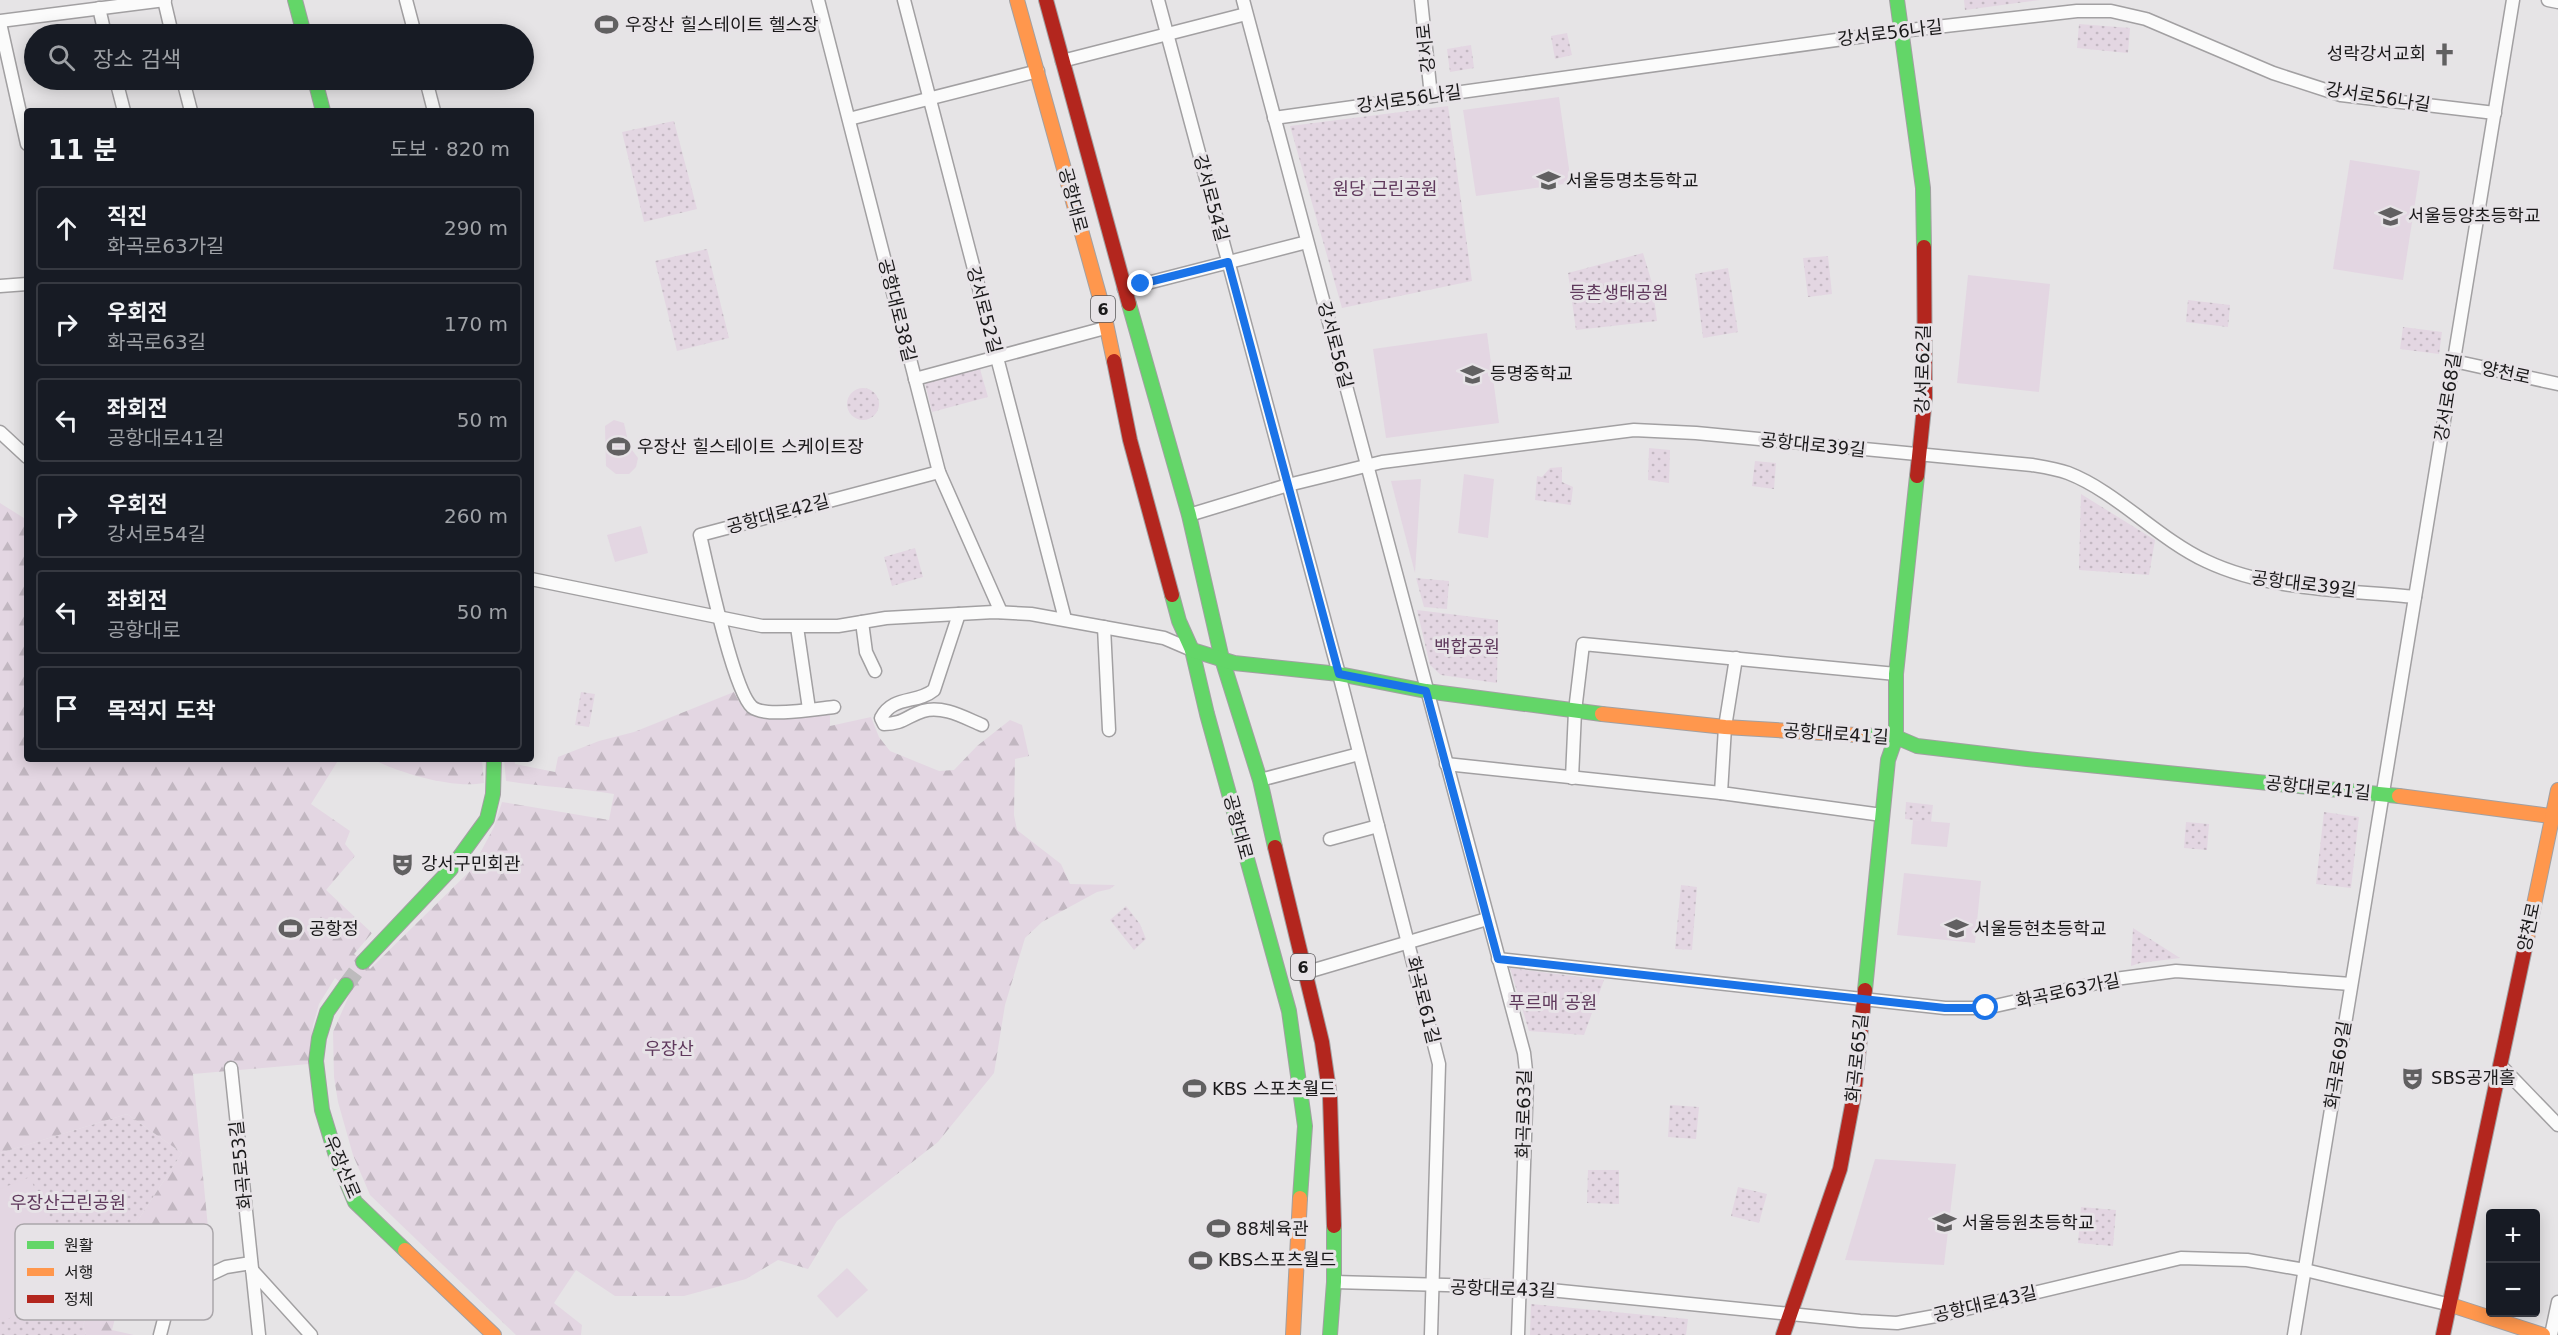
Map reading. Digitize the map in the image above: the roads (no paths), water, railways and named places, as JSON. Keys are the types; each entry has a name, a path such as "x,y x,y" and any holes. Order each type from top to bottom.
{"street":[{"path":"24,130 0,22 141,1 165,0 170,24"},
{"path":"295,0 301,24"},
{"path":"406,0 412,24"},
{"name":"공항대로38길","path":"818,0 939,472 1001,612"},
{"name":"강서로52길","path":"904,0 1065,619"},
{"name":"공항대로","path":"1017,0 1103,309 1105,328 1130,440 1179,621 1192,650 1207,714 1289,1011 1299,1067 1305,1126 1296,1248 1293,1335"},
{"name":"공항대로","path":"1046,0 1124,289 1189,515 1222,659 1260,780 1322,1042 1330,1097 1334,1282 1330,1335"},
{"name":"강서로54길","path":"1158,0 1339,674"},
{"name":"강서로56길","path":"1243,0 1426,691"},
{"name":"강서로","path":"1421,0 1431,96"},
{"name":"강서로62길","path":"1896,738 1896,674 1925,398 1923,188 1897,0"},
{"name":"강서로68길","path":"2382,794 2513,0"},
{"path":"2548,0 2558,2"},
{"path":"99,8 103,24"},
{"name":"강서로56나길","path":"1274,118 1901,31 2077,11 2111,11 2146,19 2273,73 2341,95 2495,113"},
{"path":"1062,61 1246,14"},
{"path":"849,119 1038,71"},
{"path":"119,90 123,108"},
{"path":"186,90 190,108"},
{"path":"318,90 322,108"},
{"path":"429,90 433,108"},
{"path":"1124,289 1307,242"},
{"path":"0,286 24,284"},
{"path":"915,379 1105,328"},
{"name":"양천로","path":"2454,362 2558,384"},
{"name":"공항대로39길","path":"1189,515 1288,485 1405,459 1634,430 1696,433 2032,465 2067,473 2106,494 2177,544 2240,576 2278,583 2415,597"},
{"path":"0,432 24,454"},
{"name":"공항대로42길","path":"834,708 765,713 752,707 742,690 719,617 700,534 939,472"},
{"path":"534,580 762,626 797,627 1001,612 1065,619 1164,639 1192,650"},
{"path":"960,614 934,690 927,696 899,701 886,708 881,718 884,723 897,724 923,711 935,709 982,725"},
{"path":"862,622 866,652 875,671"},
{"path":"797,627 809,709"},
{"path":"1104,627 1109,730"},
{"path":"1572,778 1575,711 1583,644 1896,674"},
{"name":"공항대로41길","path":"1192,650 1234,663 1339,674 1426,691 1575,711 1725,727 1896,738 1917,746 2382,794 2555,817"},
{"path":"1720,793 1725,727 1736,658"},
{"name":"화곡로61길","path":"1339,674 1439,1064 1431,1335"},
{"name":"화곡로63길","path":"1426,691 1524,1053 1527,1080 1518,1335"},
{"name":"화곡로65길","path":"1784,1335 1840,1169 1854,1095 1888,760 1896,738"},
{"name":"공항대로","path":"1260,780 1359,754"},
{"path":"363,962 450,870 487,819 493,794 494,762"},
{"path":"1446,764 1720,793 1882,815"},
{"name":"양천로","path":"2443,1335 2555,817 2558,790"},
{"name":"화곡로69길","path":"2294,1335 2382,794"},
{"path":"1329,839 1378,826"},
{"path":"1304,973 1487,919"},
{"name":"화곡로63가길","path":"1498,959 1945,1008 1986,1008 2115,979 2176,970 2351,984"},
{"name":"우장산로","path":"346,986 326,1012 319,1031 317,1051 318,1082 326,1133 342,1176 355,1202 494,1335"},
{"path":"2500,1065 2558,1125"},
{"name":"화곡로53길","path":"231,1068 259,1335"},
{"name":"공항대로43길","path":"1334,1282 1433,1287 1520,1287 1897,1323 1941,1315 2181,1258 2247,1260 2305,1270 2451,1305"},
{"path":"213,1273 226,1267 252,1266 311,1335"},
{"path":"2552,1335 2558,1302"},
{"path":"2451,1305 2543,1335"},
{"path":"160,1335 164,1320"}],"tunnel":[{"path":"346,985 363,962"}],"place":[{"name":"우장산 힐스테이트 헬스장","path":"607,25"},
{"name":"성락강서교회","path":"2444,54"},
{"name":"서울등명초등학교","path":"1548,181"},
{"name":"서울등양초등학교","path":"2390,216"},
{"name":"등명중학교","path":"1472,374"},
{"name":"우장산 힐스테이트 스케이트장","path":"619,447"},
{"name":"강서구민회관","path":"403,864"},
{"name":"공항정","path":"291,929"},
{"name":"서울등현초등학교","path":"1956,929"},
{"name":"SBS공개홀","path":"2413,1078"},
{"name":"KBS 스포츠월드","path":"1194,1089"},
{"name":"서울등원초등학교","path":"1944,1223"},
{"name":"88체육관","path":"1218,1229"},
{"name":"KBS스포츠월드","path":"1200,1260"}],"park label":[{"name":"원당 근린공원","path":"1385,189"},
{"name":"등촌생태공원","path":"1619,293"},
{"name":"백합공원","path":"1467,647"},
{"name":"푸르매 공원","path":"1553,1003"},
{"name":"우장산","path":"669,1049"},
{"name":"우장산근린공원","path":"68,1203"}]}
